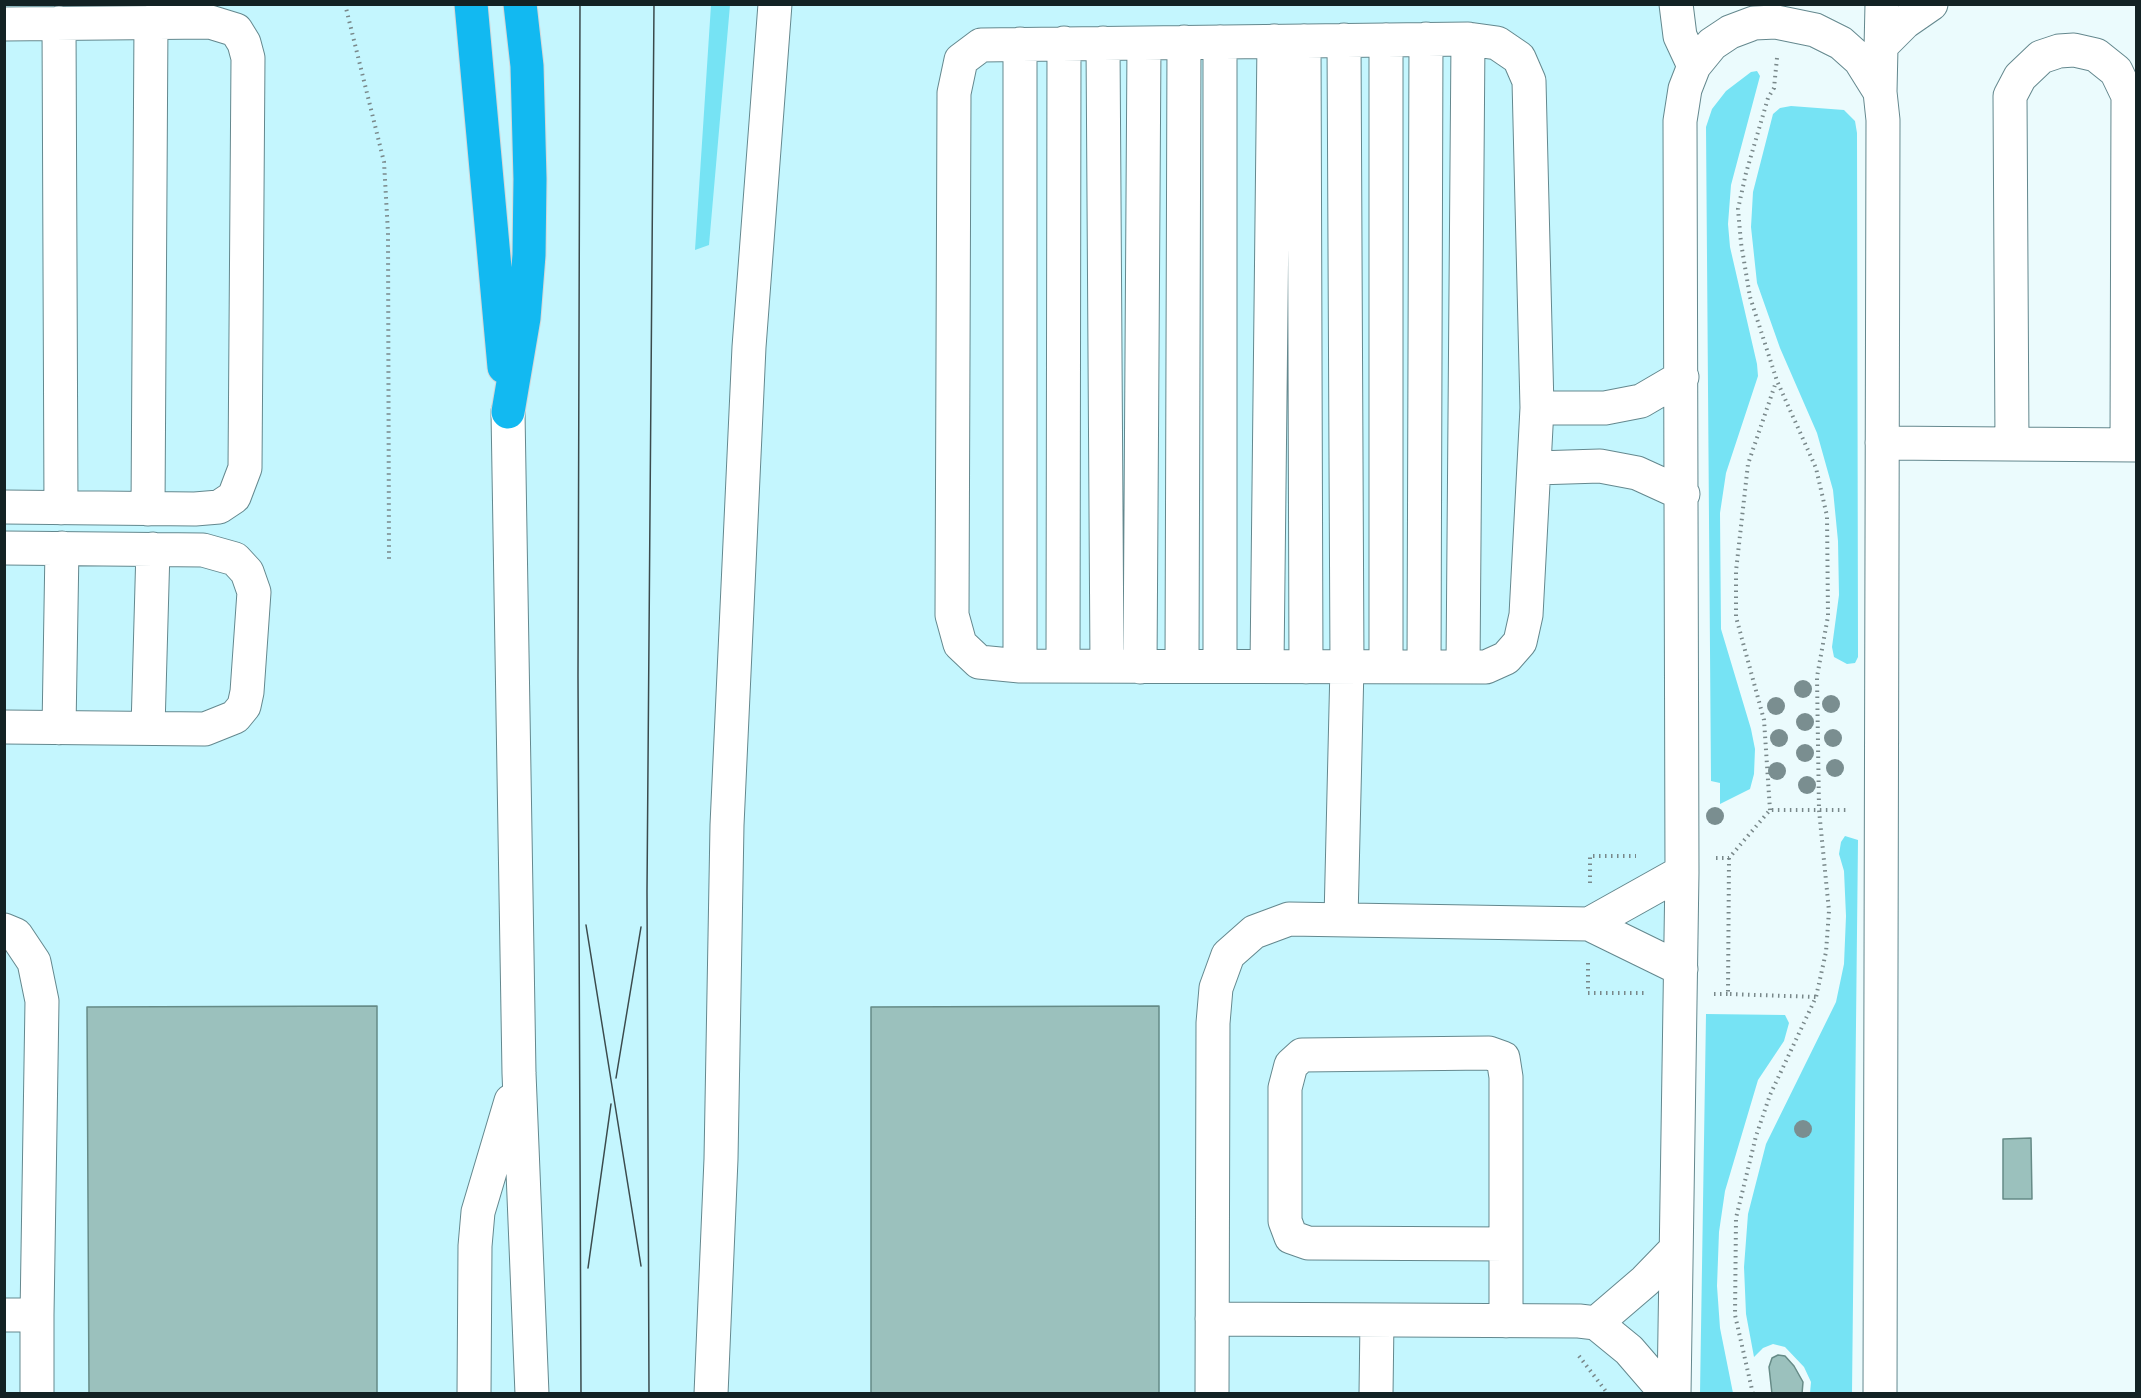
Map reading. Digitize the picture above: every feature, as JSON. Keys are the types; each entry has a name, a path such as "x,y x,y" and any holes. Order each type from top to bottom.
{"highway":[{"path":"471,4 508,412"},
{"path":"508,412 524,318 529,255 530,179 527,66 520,4"}],"street":[{"path":"711,1394 721,1159 728,825 749,347 775,4"},
{"path":"1676,4 1680,36 1694,66"},
{"path":"1880,1394 1883,120 1880,92 1882,4"},
{"path":"1881,46 1905,22 1932,4"},
{"path":"1674,1394 1682,872 1683,494 1680,121 1685,89 1694,66 1712,44 1730,32 1789,13 1841,43 1860,60 1880,92"},
{"path":"148,509 151,22"},
{"path":"4,24 210,22 236,30 244,43 248,58 245,468 234,497 219,507 148,509 4,507"},
{"path":"59,23 61,508"},
{"path":"1424,667 1426,39"},
{"path":"1463,667 1468,39"},
{"path":"1468,39 1497,43 1512,53 1519,58 1529,81 1537,408 1536,468 1526,615 1520,642 1506,658 1486,667 1020,666 979,662 960,644 952,615 954,93 962,60 981,45 1468,39"},
{"path":"1341,919 1347,666 1344,40"},
{"path":"1386,40 1386,667"},
{"path":"1267,666 1289,41"},
{"path":"1289,41 1306,667"},
{"path":"1182,666 1184,42"},
{"path":"1220,42 1220,666"},
{"path":"1063,666 1064,43"},
{"path":"1103,43 1107,666"},
{"path":"1140,667 1144,43"},
{"path":"1020,44 1020,666"},
{"path":"1882,443 2132,445 2128,96 2116,71 2096,55 2074,50 2059,51 2041,57 2020,77 2010,96 2012,443"},
{"path":"1537,408 1605,408 1641,401 1682,376"},
{"path":"508,412 519,1073 532,1394"},
{"path":"1536,468 1600,466 1618,469 1637,473 1683,494"},
{"path":"4,548 202,550 235,559 247,572 254,592 244,706 235,717 205,729 4,727"},
{"path":"58,728 62,548"},
{"path":"148,728 153,549"},
{"path":"1589,924 1682,872"},
{"path":"1212,1394 1213,1023 1216,988 1228,955 1254,932 1289,920 1589,924 1681,969"},
{"path":"4,930 16,935 34,962 42,1001 37,1394"},
{"path":"1506,1244 1308,1243 1291,1237 1285,1221 1285,1088 1291,1065 1302,1054 1489,1053 1503,1058 1506,1077 1506,1244 1506,1321"},
{"path":"474,1394 475,1246 478,1212 519,1073"},
{"path":"1596,1323 1645,1281 1675,1250"},
{"path":"4,1315 37,1315"},
{"path":"1212,1319 1596,1323 1629,1350 1667,1394"},
{"path":"1376,1394 1377,1320"}],"path":[{"path":"345,4 384,162 388,233 389,560"},
{"path":"1753,1394 1735,1315 1733,1272 1736,1218 1756,1136 1770,1095 1816,997 1826,952 1829,911 1819,810 1817,676 1828,616 1827,516 1816,468 1777,381 1750,297 1738,209 1746,173 1777,73 1789,13"},
{"path":"1770,810 1764,720 1736,617 1736,571 1748,464 1777,381"},
{"path":"1729,858 1728,994 1816,997"}],"shaded area":[{"path":"5,5 1687,5 1677,1393 5,1394"},
{"path":"711,5 730,5 709,245 695,250"},
{"path":"1757,71 1760,76 1731,185 1728,224 1730,247 1758,376 1726,473 1720,513 1721,629 1751,729 1755,749 1754,774 1750,789 1720,804 1720,783 1711,781 1706,127 1712,109 1726,91 1751,72"},
{"path":"1791,106 1844,110 1855,121 1857,133 1858,657 1855,663 1847,664 1834,657 1832,647 1839,595 1838,541 1833,490 1817,433 1780,348 1757,283 1751,227 1753,192 1773,114 1780,108"},
{"path":"1845,836 1858,840 1852,1393 1810,1393 1811,1382 1804,1367 1785,1347 1773,1344 1763,1348 1754,1357 1746,1314 1744,1267 1748,1214 1766,1144 1836,1002 1844,964 1846,916 1844,871 1839,854 1841,842"},
{"path":"1706,1014 1785,1015 1789,1023 1784,1041 1758,1080 1725,1191 1719,1232 1717,1286 1720,1328 1733,1393 1700,1393"}],"building":[{"path":"377,1006 377,1394 89,1394 87,1007"},
{"path":"1159,1006 1159,1394 871,1394 871,1007"},
{"path":"2031,1138 2032,1199 2003,1199 2003,1139"},
{"path":"1778,1355 1785,1356 1794,1366 1803,1382 1802,1394 1772,1394 1769,1367 1772,1358"}],"tram line":[{"path":"580,4 578,675 581,1394"},
{"path":"649,1394 647,891 654,4"},
{"path":"586,925 641,1266"},
{"path":"616,1078 641,927"},
{"path":"588,1268 611,1104"}]}
